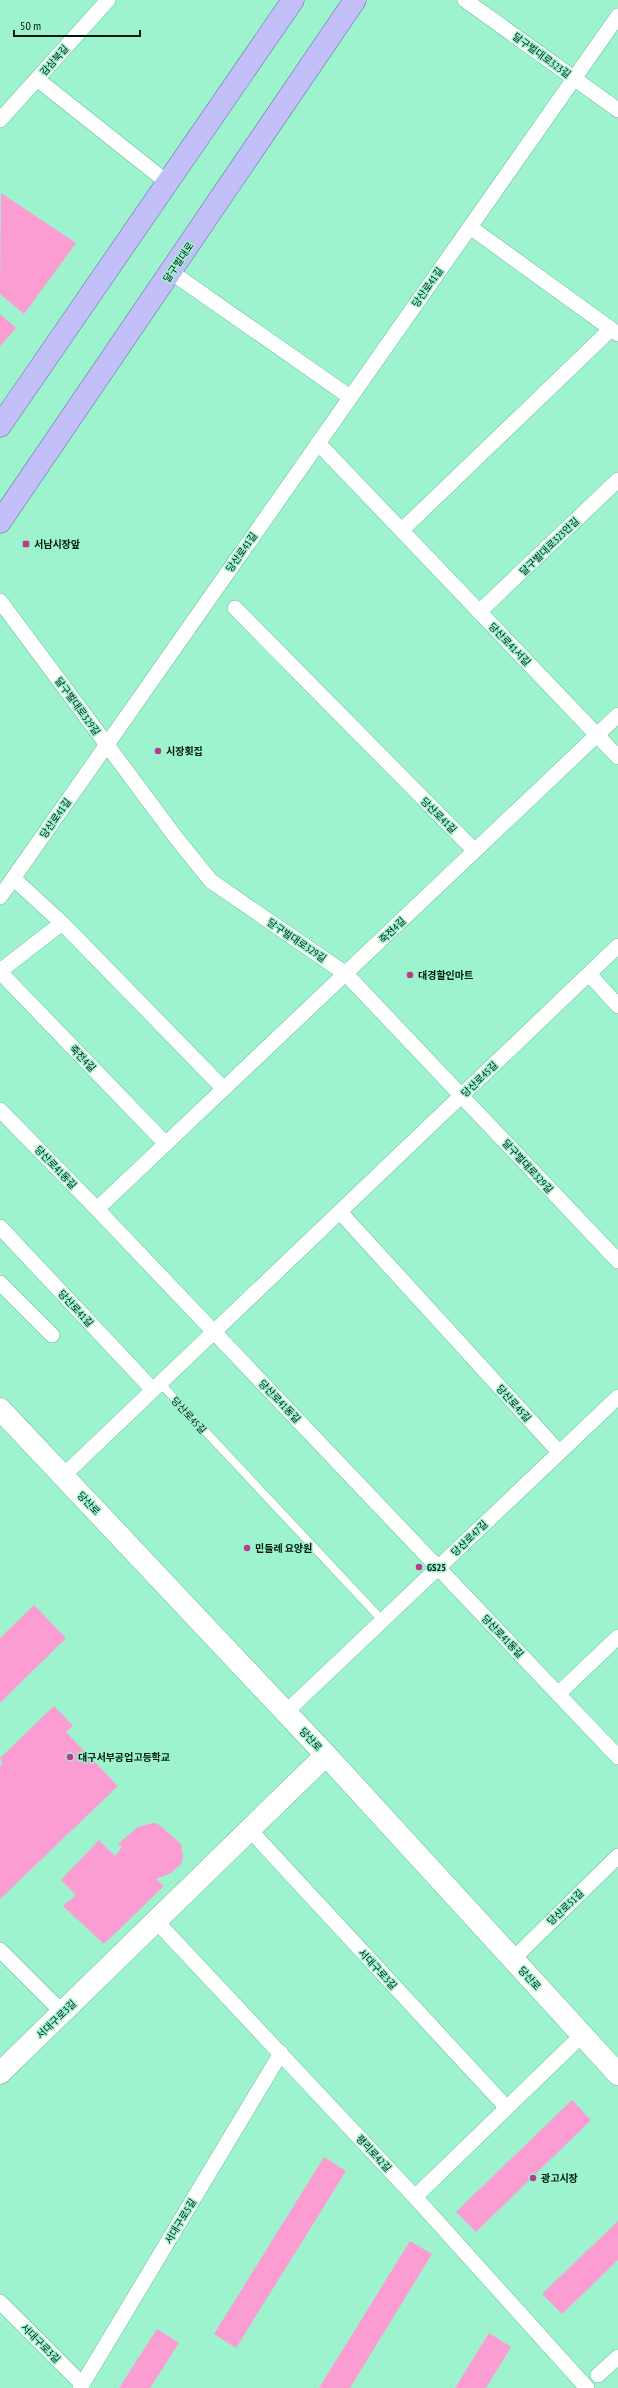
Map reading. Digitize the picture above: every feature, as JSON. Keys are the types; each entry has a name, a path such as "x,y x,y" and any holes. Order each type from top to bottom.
{"main road":[{"path":"0,426 293,0"},
{"name":"달구벌대로","path":"0,522 355,0"},
{"name":"당산로","path":"0,1409 326,1755 618,2074"},
{"name":"서대구로3길","path":"0,2073 326,1755"}],"street":[{"name":"감삼북길","path":"0,120 108,0"},
{"name":"달구벌대로323길","path":"465,0 618,110"},
{"name":"당산로41길","path":"0,897 618,16"},
{"path":"37,79 168,183"},
{"path":"402,530 615,331 470,227"},
{"path":"171,272 350,397"},
{"name":"당산로41서길","path":"318,443 618,757"},
{"name":"달구벌대로323안길","path":"479,612 618,480"},
{"name":"달구벌대로329길","path":"0,601 177,839 211,881 346,974 618,1261"},
{"name":"당산로41길","path":"235,608 475,851"},
{"name":"죽전4길","path":"97,1209 618,715"},
{"path":"13,878 62,923 224,1090"},
{"name":"죽전4길","path":"62,923 0,971 166,1144"},
{"name":"당산로45길","path":"63,1476 618,946"},
{"path":"589,974 618,1006"},
{"name":"당산로41동길","path":"0,1110 97,1209 618,1757"},
{"name":"당산로45길","path":"340,1212 559,1452"},
{"name":"당산로41길","path":"0,1227 156,1387"},
{"path":"0,1283 52,1335"},
{"name":"당산로47길","path":"286,1712 618,1397"},
{"path":"558,1694 618,1637"},
{"name":"서대구로3길","path":"250,1830 507,2108"},
{"name":"당산로51길","path":"513,1959 618,1856"},
{"name":"평리로42길","path":"156,1921 415,2197 587,2388"},
{"path":"0,1950 63,2013"},
{"path":"415,2197 582,2035"},
{"name":"서대구로5길","path":"81,2386 281,2053"},
{"name":"서대구로3길","path":"0,2302 81,2386"},
{"path":"598,2376 618,2357"}],"lane":[{"name":"당산로45길","path":"156,1387 383,1620"}],"building":[{"path":"1,193 76,243 24,314 0,294"},
{"path":"0,314 16,328 0,346"},
{"path":"34,1605 66,1638 0,1703 0,1638"},
{"path":"54,1706 73,1726 66,1732 118,1786 0,1899 0,1766 3,1764 0,1758"},
{"path":"153,1823 158,1824 181,1844 183,1857 182,1863 171,1873 156,1879 164,1886 104,1944 63,1906 76,1895 61,1880 99,1840 115,1856 122,1847 118,1844 138,1827"},
{"path":"572,2100 591,2120 476,2232 456,2212"},
{"path":"324,2157 346,2171 236,2348 214,2334"},
{"path":"618,2221 618,2260 562,2314 542,2294"},
{"path":"410,2241 432,2254 350,2388 319,2388"},
{"path":"157,2329 179,2343 150,2388 119,2388"},
{"path":"489,2333 511,2347 486,2388 455,2388"}],"place":[{"name":"서남시장앞","path":"26,544"},
{"name":"시장횟집","path":"158,751"},
{"name":"대경할인마트","path":"410,975"},
{"name":"민들레 요양원","path":"247,1548"},
{"name":"GS25","path":"419,1567"},
{"name":"대구서부공업고등학교","path":"70,1757"},
{"name":"광고시장","path":"533,2178"}]}
